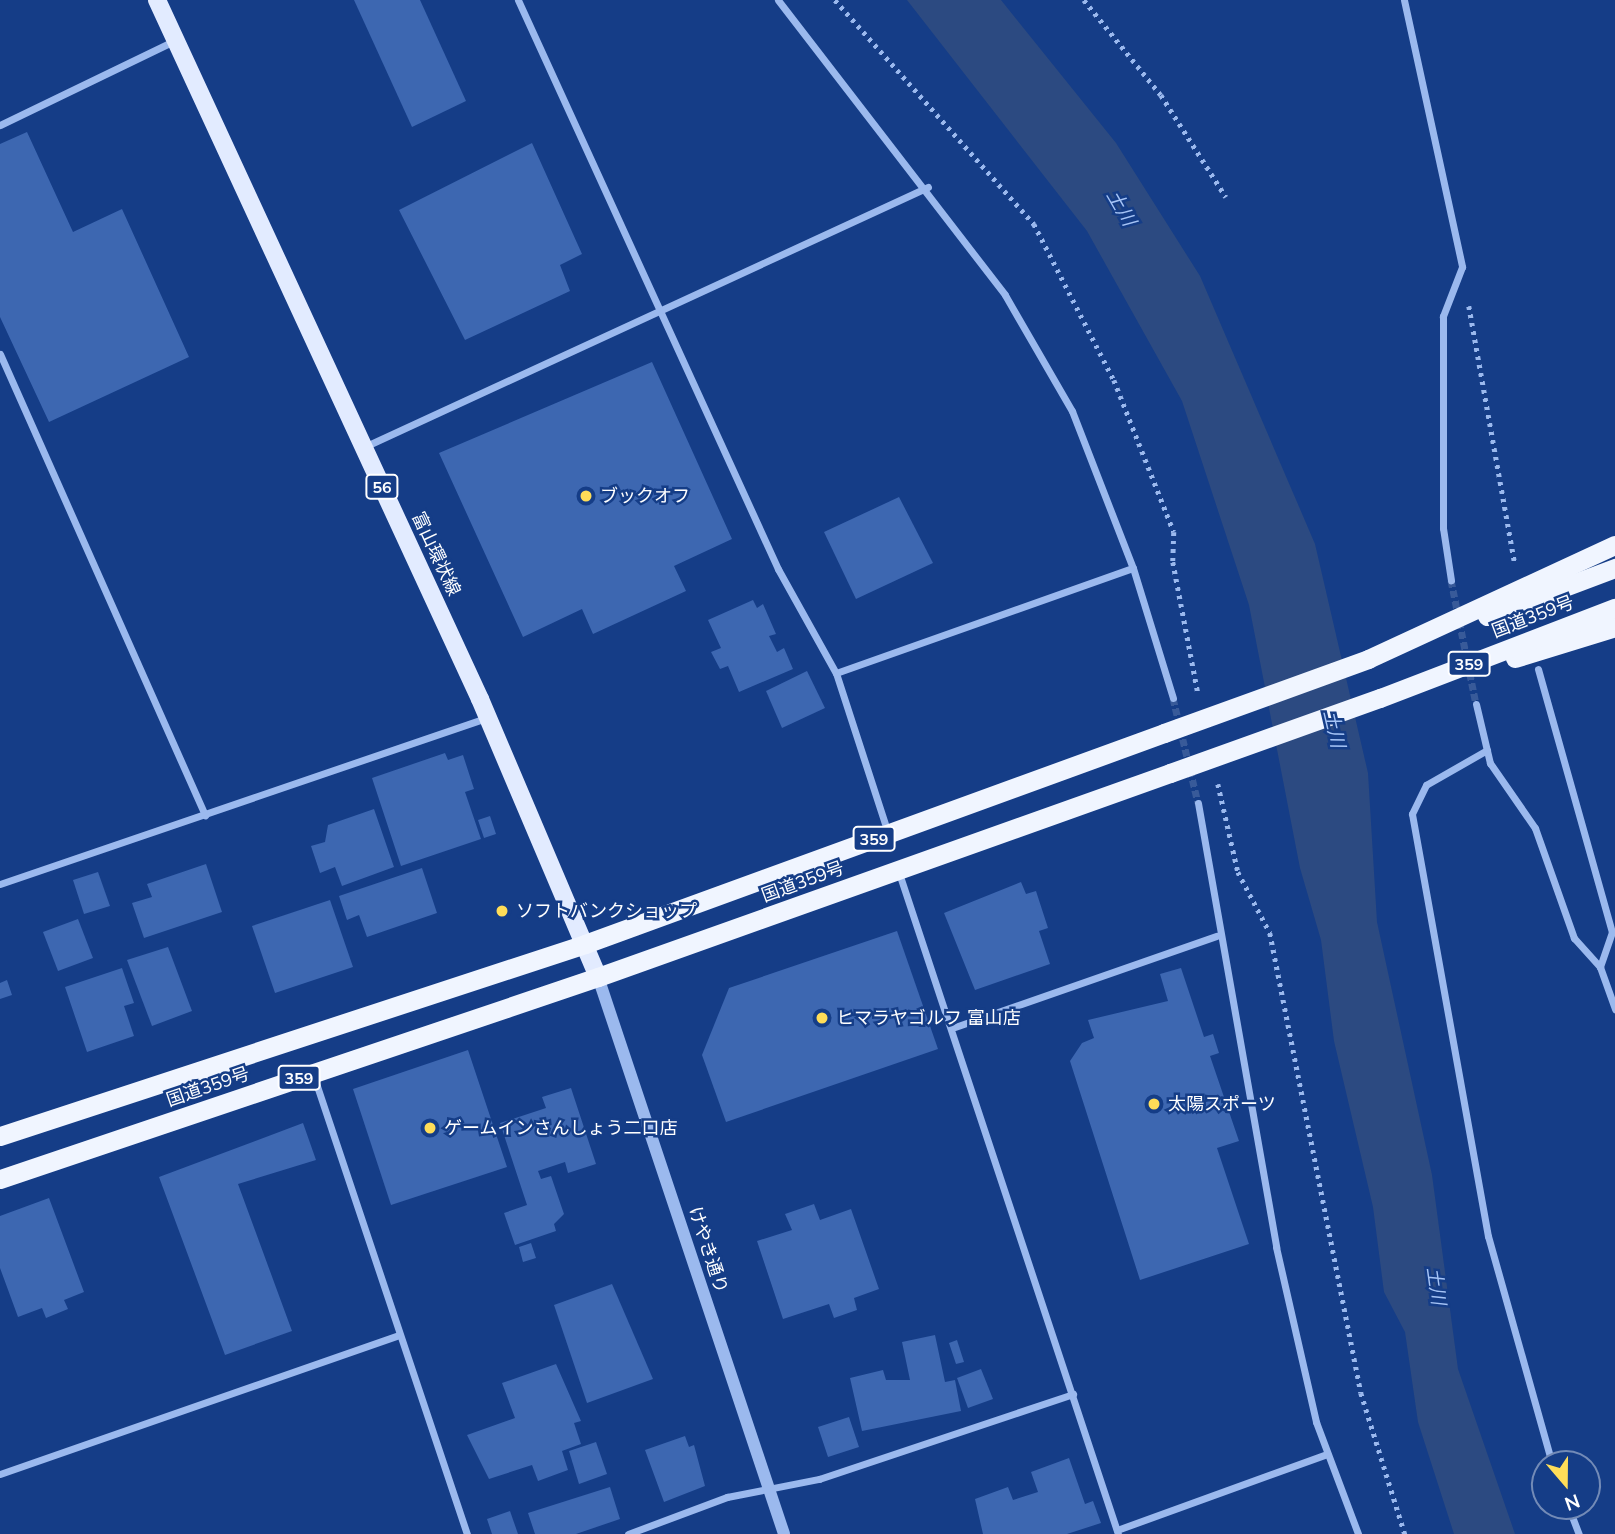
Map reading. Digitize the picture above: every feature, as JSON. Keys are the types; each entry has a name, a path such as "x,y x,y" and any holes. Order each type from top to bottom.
{"highway":[{"path":"1543,586 1615,545"},
{"name":"国道359号","path":"1,1131 584,944 1368,659 1543,586 1615,568"},
{"name":"国道359号","path":"0,1179 598,977 1380,698 1559,637 1615,608"},
{"path":"1559,637 1615,627"}],"main road":[{"name":"富山環状線","path":"157,0 488,718 598,977"}],"street":[{"path":"518,0 663,308 778,569 836,673 888,834"},
{"path":"779,0 928,187 1005,295 1072,411 1133,568 1173,698"},
{"path":"1404,0 1462,267 1443,316 1443,528 1451,580"},
{"path":"0,125 175,41"},
{"path":"363,447 928,187"},
{"path":"0,354 205,815"},
{"path":"836,673 1133,568"},
{"path":"1538,669 1612,932 1600,967"},
{"path":"1476,704 1487,750 1535,828 1574,938 1600,967 1615,1009"},
{"path":"0,884 488,718"},
{"path":"1487,750 1426,785 1412,814 1488,1236 1548,1450"},
{"path":"1198,803 1217,936 1276,1247 1327,1454 1358,1534"},
{"path":"898,870 955,1027 1118,1532 1327,1454"},
{"path":"955,1027 1217,936"},
{"name":"けやき通り","path":"598,977 784,1534"},
{"path":"313,1074 467,1534"},
{"path":"0,1474 400,1335"},
{"path":"628,1534 769,1488 819,1479 1073,1394"}],"path":[{"path":"1084,0 1161,95 1226,197"},
{"path":"1462,267 1516,566"}],"water":[{"name":"土川","path":"907,0 1001,0 1116,143 1200,276 1315,544 1368,773 1377,922 1432,1175 1458,1369 1515,1534 1454,1534 1418,1422 1405,1332 1384,1292 1373,1207 1334,1041 1321,940 1300,868 1249,605 1182,401 1087,231"}],"building":[{"path":"354,0 420,0 466,101 412,127"},
{"path":"27,132 73,232 122,209 189,357 49,422 0,317 0,144"},
{"path":"532,143 582,254 560,265 570,291 465,340 399,210"},
{"name":"ブックオフ","path":"652,362 732,539 674,566 686,591 593,634 582,609 523,637 439,453"},
{"path":"899,497 933,563 856,599 824,532"},
{"path":"753,600 757,608 763,604 776,634 769,636 777,652 784,648 793,669 739,692 728,666 720,669 711,652 721,648 708,620"},
{"path":"807,671 825,708 782,728 766,691"},
{"path":"445,753 448,760 463,755 474,789 465,792 481,839 401,866 372,778"},
{"path":"374,809 394,867 342,886 335,867 320,873 311,846 325,842 328,825"},
{"path":"490,816 496,834 484,838 478,820"},
{"path":"206,864 222,912 144,938 132,903 152,897 147,884"},
{"path":"422,868 437,913 367,937 359,915 347,920 339,896"},
{"path":"98,872 110,906 84,914 73,880"},
{"path":"1021,882 1026,894 1036,891 1048,928 1039,931 1050,964 975,990 944,913"},
{"path":"330,900 353,967 275,993 252,926"},
{"path":"78,919 93,958 58,971 43,932"},
{"name":"ヒマラヤゴルフ 富山店","path":"897,931 938,1049 726,1122 702,1055 729,988"},
{"path":"168,947 192,1011 152,1026 127,960"},
{"path":"122,968 134,1003 124,1006 134,1036 87,1052 65,987"},
{"name":"太陽スポーツ","path":"1181,968 1204,1037 1213,1034 1219,1053 1210,1056 1239,1141 1217,1148 1249,1244 1140,1280 1070,1061 1082,1043 1094,1038 1088,1020 1168,1001 1160,974"},
{"path":"7,980 12,995 0,999 0,983"},
{"name":"ゲームインさんしょう二口店","path":"468,1050 507,1167 391,1205 353,1089"},
{"path":"571,1088 596,1164 568,1173 565,1162 538,1171 541,1179 551,1176 564,1214 554,1224 556,1231 515,1245 504,1213 527,1205 500,1123 546,1108 542,1097"},
{"path":"303,1123 316,1160 238,1184 292,1331 225,1355 159,1177"},
{"path":"49,1198 84,1292 64,1300 68,1309 46,1318 42,1308 18,1317 0,1268 0,1216"},
{"path":"814,1204 820,1220 851,1209 879,1289 854,1298 857,1310 834,1318 829,1304 783,1319 757,1241 792,1230 785,1214"},
{"path":"531,1243 536,1258 523,1262 519,1247"},
{"path":"612,1284 653,1379 587,1403 554,1305"},
{"path":"935,1335 945,1382 955,1380 961,1411 862,1431 850,1378 883,1370 886,1380 910,1380 902,1342"},
{"path":"957,1340 964,1362 956,1364 949,1343"},
{"path":"556,1364 581,1421 574,1423 581,1444 562,1451 568,1470 538,1481 532,1465 489,1479 467,1435 515,1418 502,1383"},
{"path":"981,1369 993,1399 968,1408 957,1378"},
{"path":"849,1417 859,1447 828,1457 818,1427"},
{"path":"685,1436 689,1447 694,1445 705,1486 664,1502 645,1450"},
{"path":"596,1442 607,1474 579,1484 569,1451"},
{"path":"1069,1458 1085,1504 1093,1501 1101,1523 1067,1534 983,1534 975,1499 1008,1487 1013,1500 1038,1492 1031,1472"},
{"path":"610,1487 620,1519 576,1534 535,1534 528,1513"},
{"path":"510,1511 518,1534 492,1534 487,1519"}],"tunnel":[{"path":"1451,580 1476,704"},
{"path":"1173,698 1198,803"}],"place":[{"name":"ブックオフ","path":"586,496"},
{"name":"ソフトバンクショップ","path":"502,911"},
{"name":"ヒマラヤゴルフ 富山店","path":"822,1018"},
{"name":"太陽スポーツ","path":"1154,1104"},
{"name":"ゲームインさんしょう二口店","path":"430,1128"}]}
